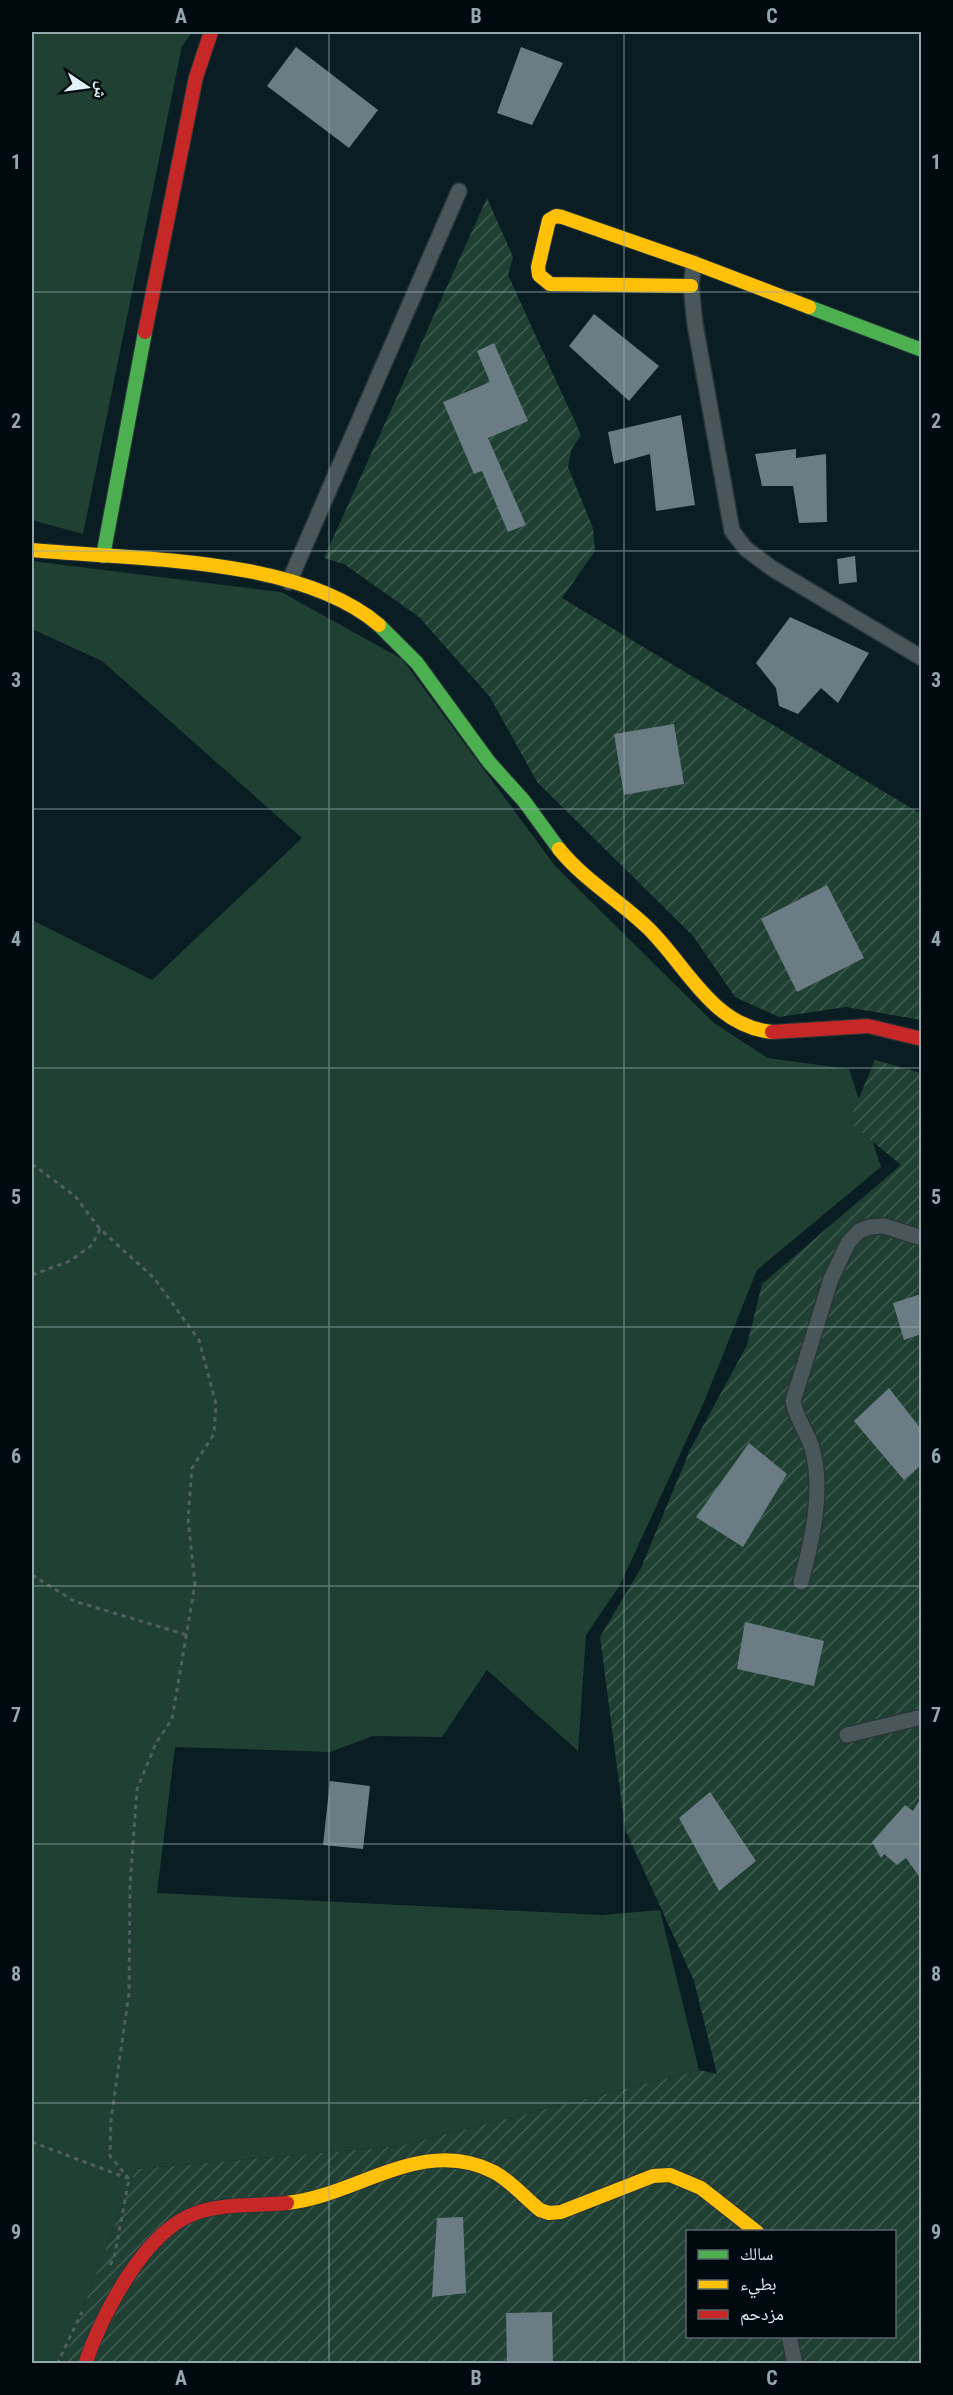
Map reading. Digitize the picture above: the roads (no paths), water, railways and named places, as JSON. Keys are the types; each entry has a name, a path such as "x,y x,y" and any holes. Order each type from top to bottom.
{"street":[{"path":"103,556 195,77 211,32"},
{"path":"289,582 459,190"},
{"path":"691,286 618,284 557,286 543,281 538,267 549,220 556,216 694,263 921,350"},
{"path":"694,263 691,286 695,324 732,531 746,549 772,569 921,658"},
{"path":"32,550 238,570 330,594 386,631 417,666 448,705 486,760 524,802 576,869 649,928 707,998 731,1018 751,1028 774,1032 869,1026 921,1039"},
{"path":"801,1582 810,1547 816,1484 812,1449 796,1417 793,1401 831,1280 848,1243 859,1231 884,1226 921,1238"},
{"path":"847,1735 921,1717"},
{"path":"85,2364 93,2336 116,2293 142,2258 171,2227 183,2219 221,2207 293,2202 318,2197 373,2176 429,2161 458,2160 479,2165 495,2172 540,2210 549,2213 561,2212 653,2176 670,2175 701,2188 754,2230"},
{"path":"789,2338 795,2364"}]}
